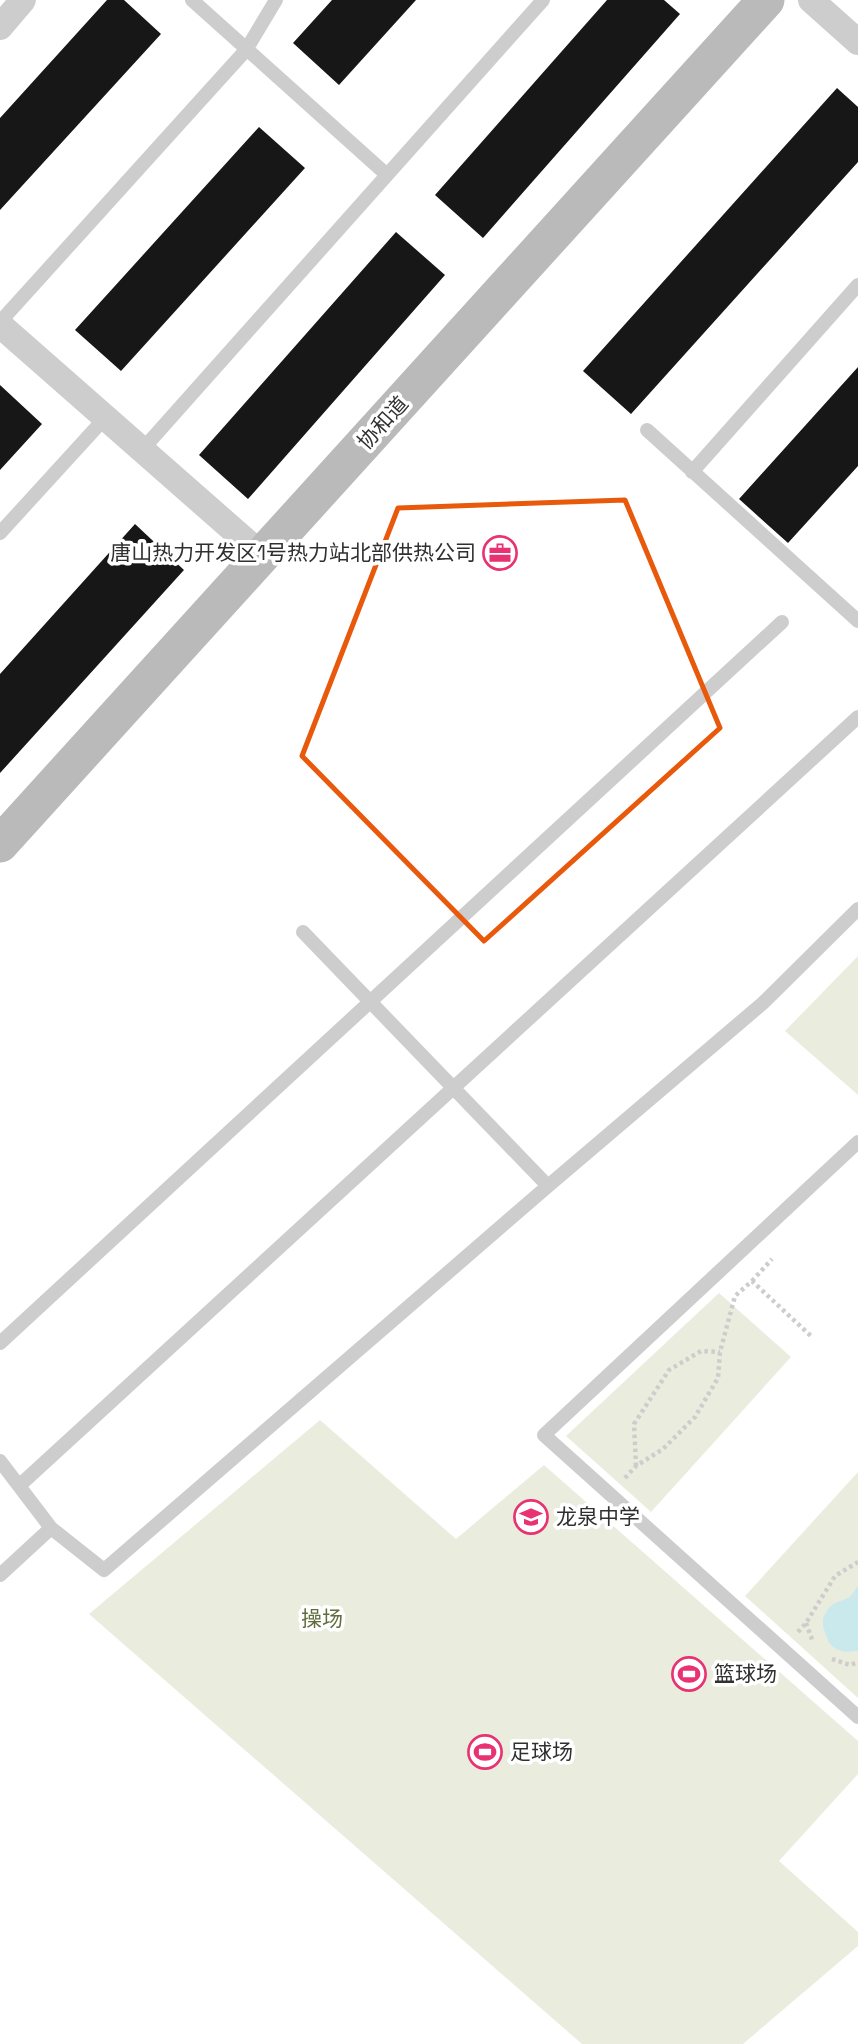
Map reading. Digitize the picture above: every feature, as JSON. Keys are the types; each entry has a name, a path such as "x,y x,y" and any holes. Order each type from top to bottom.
{"street":[{"path":"0,26 23,0"},
{"name":"协和道","path":"0,844 766,0"},
{"path":"811,0 858,42"},
{"path":"0,324 263,556"}],"lane":[{"path":"192,0 387,175"},
{"path":"0,324 246,50 276,0"},
{"path":"142,450 543,0"},
{"path":"692,472 858,285"},
{"path":"0,533 105,418"},
{"path":"647,430 858,620"},
{"path":"0,1343 782,622"},
{"path":"20,1485 858,717"},
{"path":"0,1461 51,1528 104,1570 763,1003 858,909"},
{"path":"303,932 548,1186"},
{"path":"858,1142 544,1435 858,1717"},
{"path":"0,1575 51,1528"}],"path":[{"path":"609,1493 636,1466 663,1449 695,1417 718,1378 720,1352 735,1296 752,1281 813,1337"},
{"path":"636,1466 635,1424 669,1370 701,1351 720,1352"},
{"path":"782,1649 806,1623 835,1576 858,1562"},
{"path":"806,1623 813,1642 831,1659 850,1665 858,1662"}],"highlighted area":[{"path":"625,500 720,728 484,941 302,756 398,508"}],"green space":[{"path":"858,956 858,1095 785,1031"},
{"path":"719,1293 791,1357 651,1512 566,1436"},
{"name":"操场","path":"320,1420 456,1539 544,1465 858,1741 858,1774 779,1861 858,1932 858,1946 743,2044 582,2044 89,1614"},
{"path":"858,1472 858,1698 745,1596"}],"water":[{"path":"858,1586 858,1651 845,1652 829,1643 823,1627 823,1618 833,1604 850,1597"}],"building":[{"path":"107,0 124,0 161,34 0,210 0,118"},
{"path":"332,0 416,0 339,85 293,43"},
{"path":"607,0 664,0 680,14 483,238 435,195"},
{"path":"837,88 858,107 858,162 631,414 583,371"},
{"path":"259,127 305,168 121,371 75,330"},
{"path":"396,232 445,275 248,499 199,455"},
{"path":"858,367 858,466 788,543 739,499"},
{"path":"0,385 42,424 0,470"},
{"path":"135,524 184,570 0,773 0,674"}],"place":[{"name":"唐山热力开发区1号热力站北部供热公司","path":"500,553"},
{"name":"龙泉中学","path":"531,1517"},
{"name":"篮球场","path":"689,1674"},
{"name":"足球场","path":"485,1752"}]}
